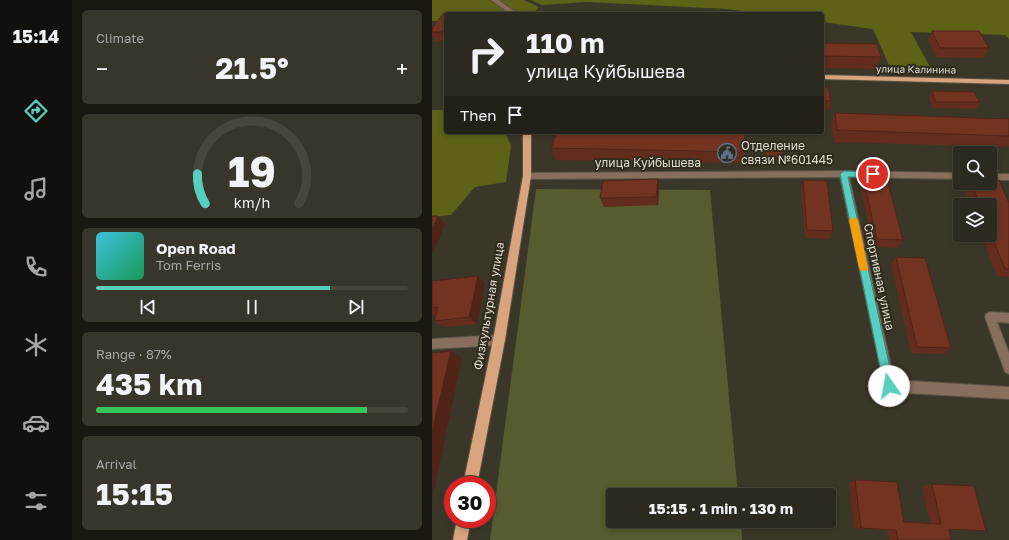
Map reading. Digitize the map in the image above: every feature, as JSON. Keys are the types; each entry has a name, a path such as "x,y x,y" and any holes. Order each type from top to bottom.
{"main road":[{"name":"улица Калинина","path":"824,77 1009,82"},
{"name":"Физкультурная улица","path":"472,476 499,340 527,176 527,134"},
{"path":"460,540 462,528"}],"street":[{"path":"494,0 512,12"},
{"name":"улица Куйбышева","path":"527,176 844,174 953,176"},
{"name":"Спортивная улица","path":"844,174 889,386 1009,393"},
{"path":"997,177 1009,177"},
{"path":"1009,318 990,317 1009,368"},
{"path":"432,344 499,340"}],"green space":[{"path":"432,0 524,0 539,7 535,12 444,12 444,21 432,21"},
{"path":"531,0 1009,0 1009,39 1005,35 911,32 930,67 889,65 873,29 824,22 824,12 749,12 728,9 586,2 542,5"},
{"path":"432,110 444,110 444,134 506,134 511,146 506,182 475,187 451,215 432,217"},
{"path":"536,189 710,190 737,488 606,488 606,528 741,528 742,540 490,540 492,528 496,528 496,494"}],"building":[{"path":"444,13 444,32 432,32 432,28"},
{"path":"932,31 979,31 989,48 940,48"},
{"path":"824,43 877,44 881,57 824,56"},
{"path":"824,87 828,87 831,101 824,101"},
{"path":"932,91 974,92 980,102 936,102"},
{"path":"835,113 1009,119 1009,136 837,130"},
{"path":"556,134 745,134 745,152 551,148"},
{"path":"766,150 782,151 783,159 766,158"},
{"path":"658,179 656,197 600,198 603,181"},
{"path":"803,180 827,181 833,231 807,230"},
{"path":"997,180 999,180 1009,203 1009,269 1005,269 994,242 997,242 997,198 977,198 974,190 997,190"},
{"path":"864,182 888,183 903,240 877,239"},
{"path":"432,216 438,216 432,229"},
{"path":"896,257 925,258 951,348 917,347"},
{"path":"478,276 469,317 434,321 438,307 432,308 432,281"},
{"path":"451,351 432,432 432,353"},
{"path":"855,480 897,482 904,522 941,524 932,484 974,486 986,531 949,529 951,540 898,540 896,530 861,528"}],"slow traffic":[{"path":"853,220 864,268"}],"place":[{"name":"Отделение связи №601445","path":"727,153"}],"route":[{"path":"873,174 844,174 889,386"}]}
